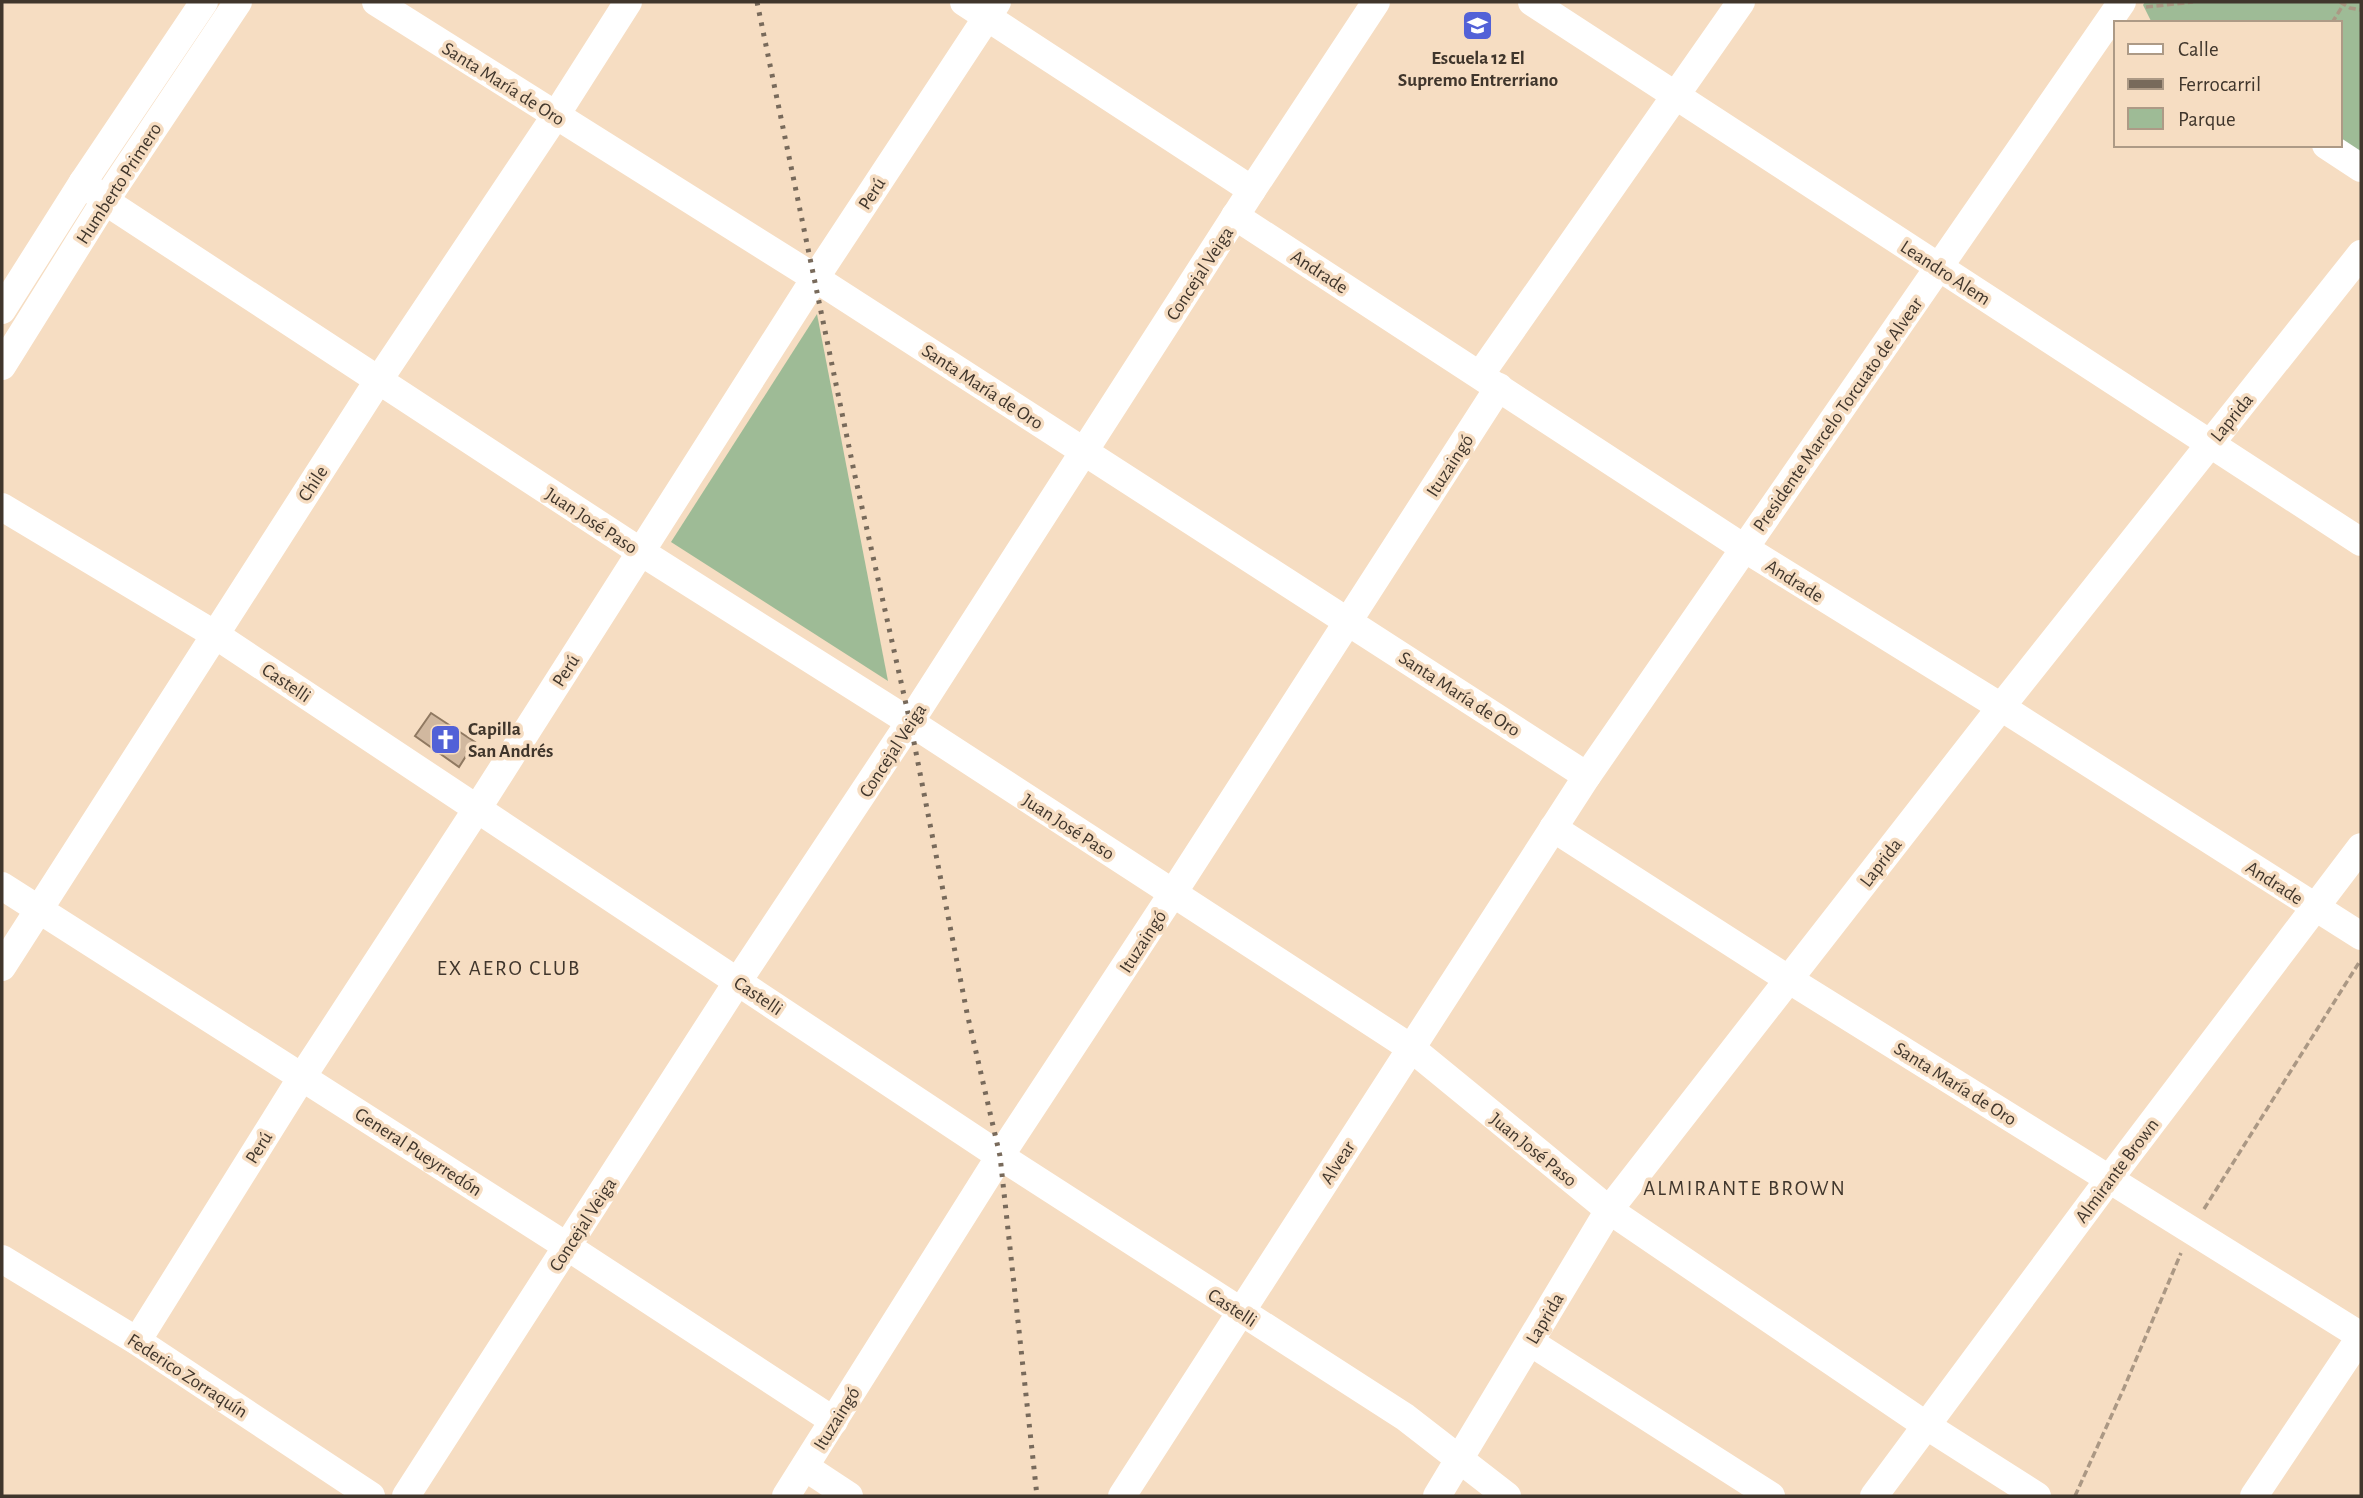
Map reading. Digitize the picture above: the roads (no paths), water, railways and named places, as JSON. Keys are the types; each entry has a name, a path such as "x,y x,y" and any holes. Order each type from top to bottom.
{"street":[{"name":"Humberto Primero","path":"2,310 83,182 204,2"},
{"name":"Humberto Primero","path":"2,366 105,201 238,2"},
{"name":"Santa María de Oro","path":"376,2 815,278 1587,776"},
{"name":"Chile","path":"2,967 378,381 556,115 628,2"},
{"name":"Concejal Veiga","path":"406,1496 1376,2"},
{"name":"Leandro Alem","path":"1532,2 2361,542"},
{"name":"Ituzaingó","path":"786,1496 1000,1156 1349,621 1490,381 1675,95 1741,2"},
{"path":"983,7 1252,190"},
{"name":"Perú","path":"137,1342 302,1077 477,809 815,278 983,7"},
{"name":"Presidente Marcelo Torcuato de Alvear","path":"1553,828 1744,548 2120,9"},
{"path":"2329,147 2361,168"},
{"name":"Juan José Paso","path":"83,182 105,201 378,381 641,552 911,722 1411,1048 1609,1210 1927,1426 2037,1496"},
{"name":"Andrade","path":"1235,216 1744,548 2361,936"},
{"name":"Laprida","path":"1437,1496 1609,1210 2001,708 2361,254"},
{"name":"Castelli","path":"2,507 215,634 1000,1156 1405,1417 1507,1496"},
{"name":"Santa María de Oro","path":"1553,828 1788,979 2361,1336"},
{"name":"Alvear","path":"1122,1496 1553,828"},
{"name":"Almirante Brown","path":"1874,1496 2361,847"},
{"name":"General Pueyrredón","path":"2,886 568,1247 834,1421"},
{"name":"Federico Zorraquín","path":"2,1259 137,1342 371,1496"},
{"path":"2254,1496 2361,1336"},
{"path":"1530,1342 1771,1496"},
{"path":"805,1467 849,1496"}],"railway":[{"path":"757,2 855,476 910,722 967,1013 1000,1156 1037,1496"}],"place":[{"name":"Escuela 12 El Supremo Entrerriano","path":"1478,26"},
{"name":"Capilla San Andrés","path":"445,739"}],"district":[{"name":"EX AERO CLUB","path":"509,968"},
{"name":"ALMIRANTE BROWN","path":"1745,1188"}]}
